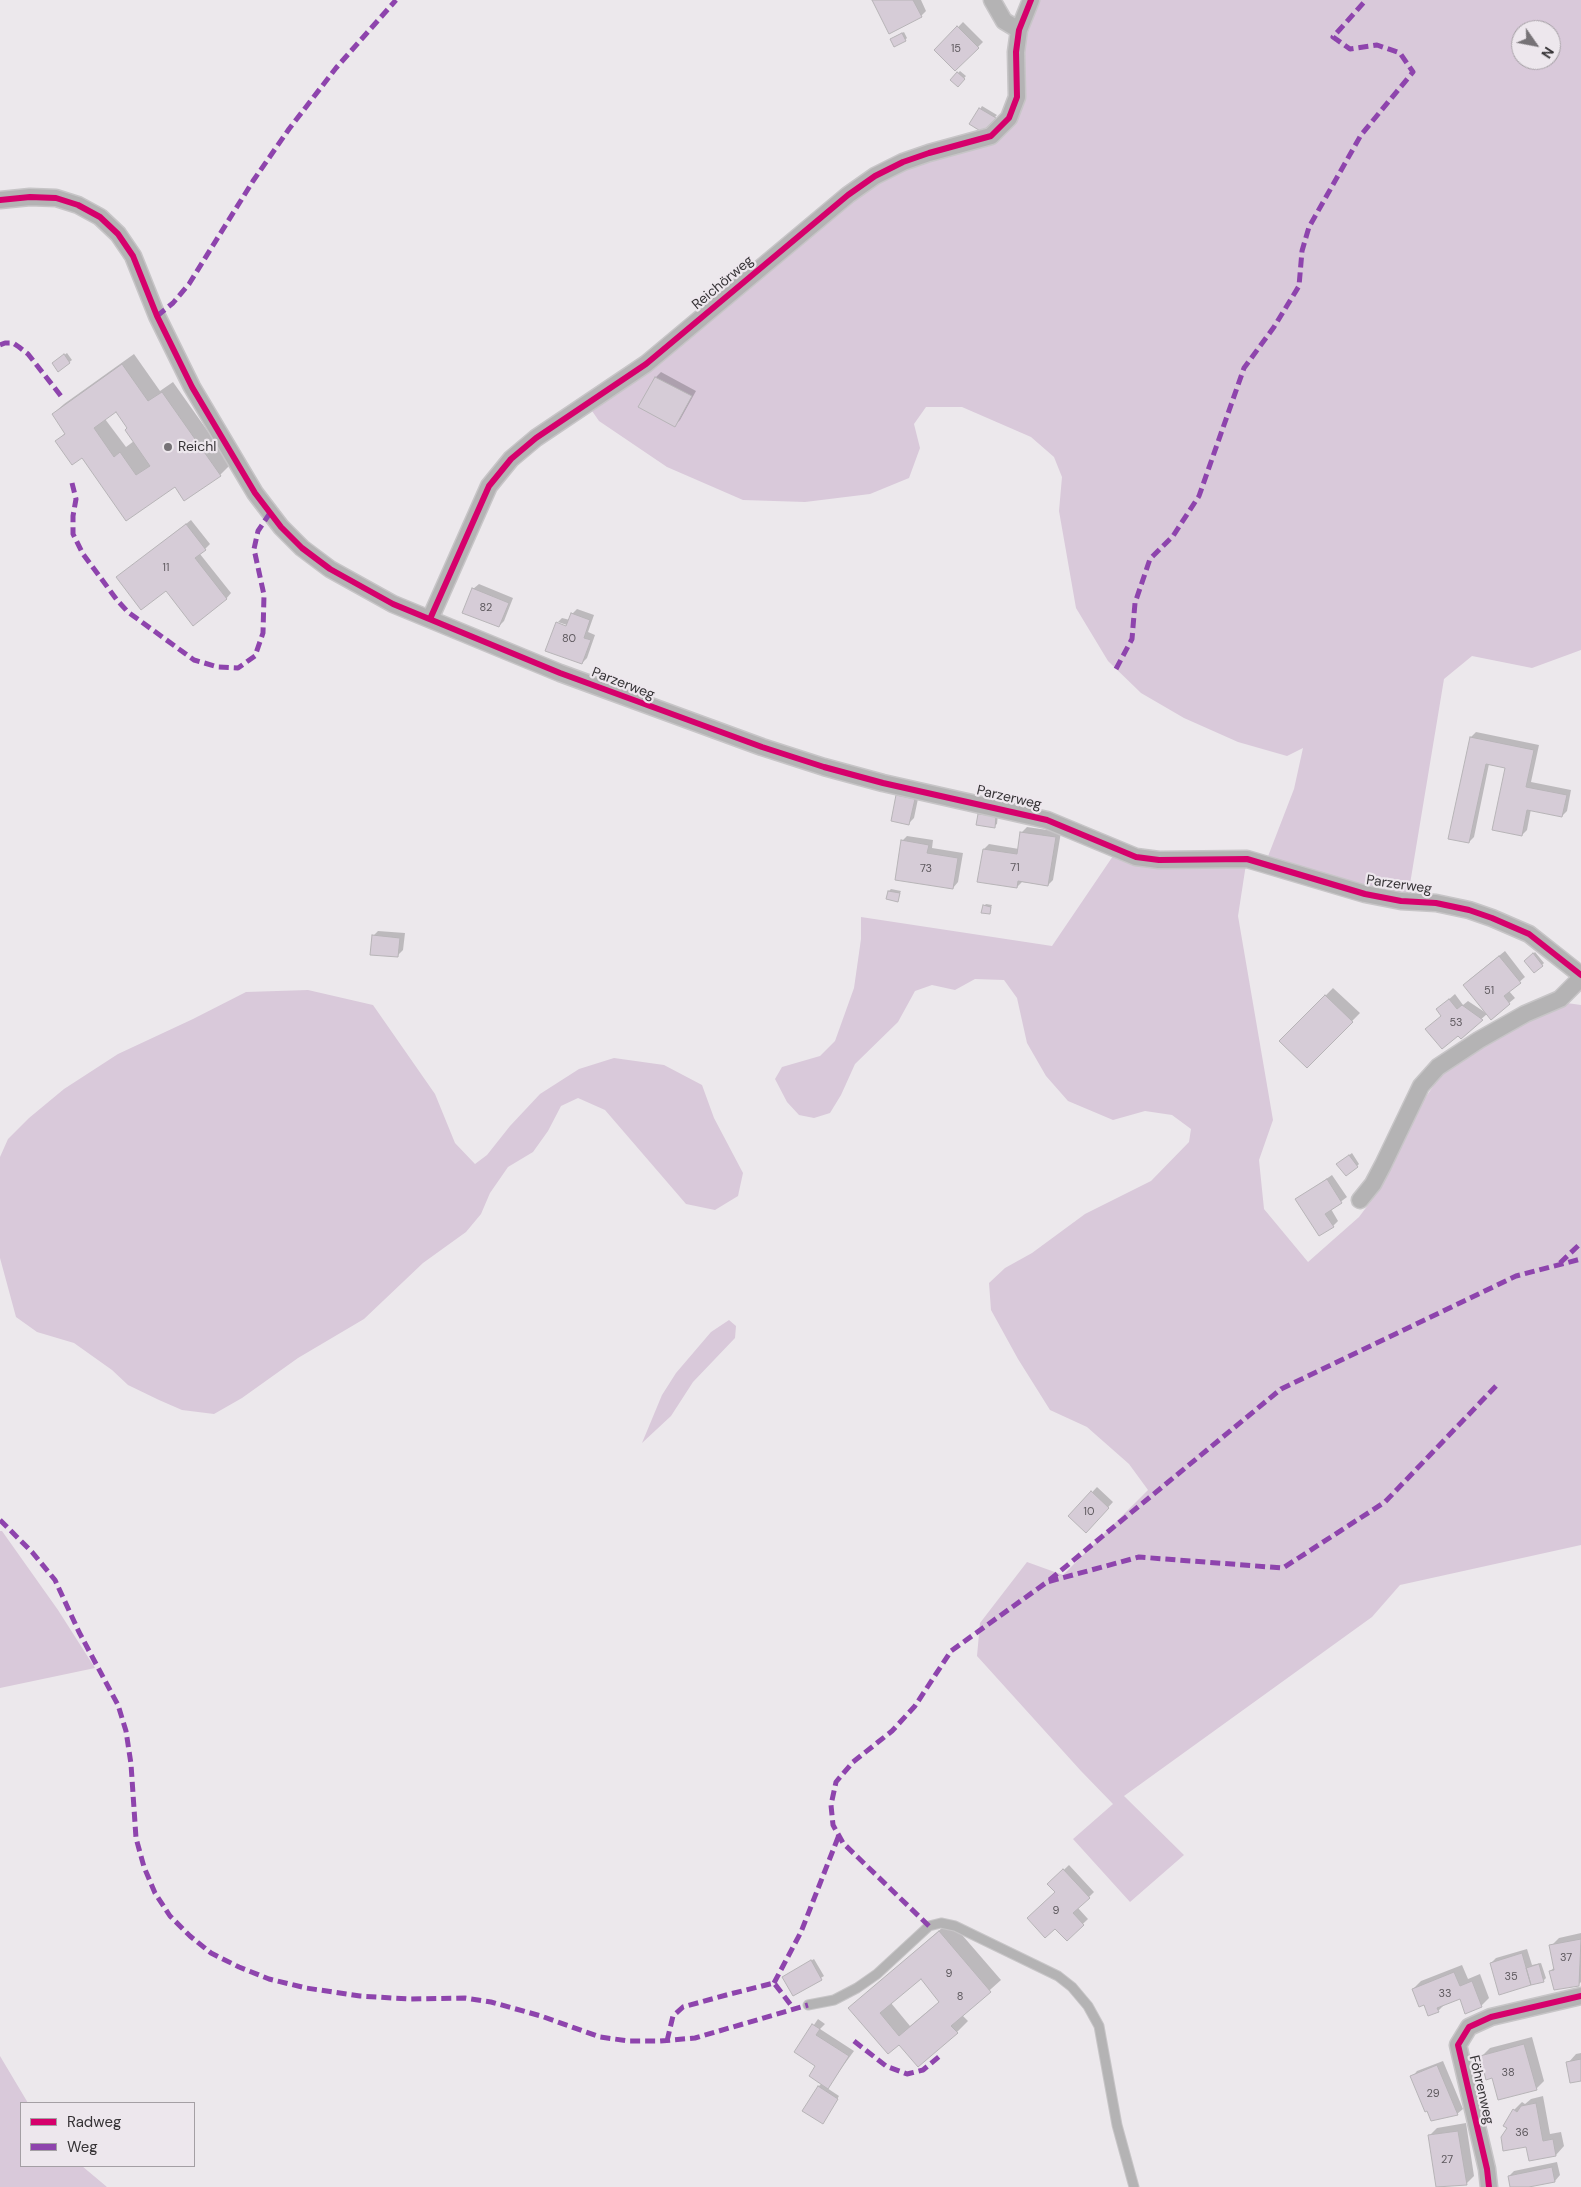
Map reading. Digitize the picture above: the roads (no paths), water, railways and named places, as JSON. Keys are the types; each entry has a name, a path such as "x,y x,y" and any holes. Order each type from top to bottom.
{"street":[{"path":"992,0 1004,21 1019,30"},
{"name":"Reichörweg","path":"430,619 489,486 511,459 536,438 646,364 848,195 875,176 903,162 929,153 991,136 1009,118 1017,97 1016,52 1019,30 1031,0"},
{"name":"Parzerweg","path":"0,200 30,197 78,205 100,217 118,234 133,256 157,316 202,403 255,494 281,527 302,548 330,569 385,600 560,673 762,747 883,783 1047,820 1136,857 1159,860 1247,859 1365,894 1401,901 1436,903 1468,910 1529,934 1581,976 1560,999 1525,1014 1479,1040 1438,1067 1421,1086 1373,1184 1360,1200"},
{"name":"Föhrenweg","path":"1489,2187 1487,2169 1458,2045 1469,2027 1491,2017 1581,1996"}],"lane":[{"path":"808,2005 834,2000 857,1988 877,1974 929,1926 941,1923 955,1926 1058,1976 1072,1987 1088,2006 1099,2026 1117,2125 1134,2187"}],"place":[{"name":"Reichl","path":"168,447"}]}
